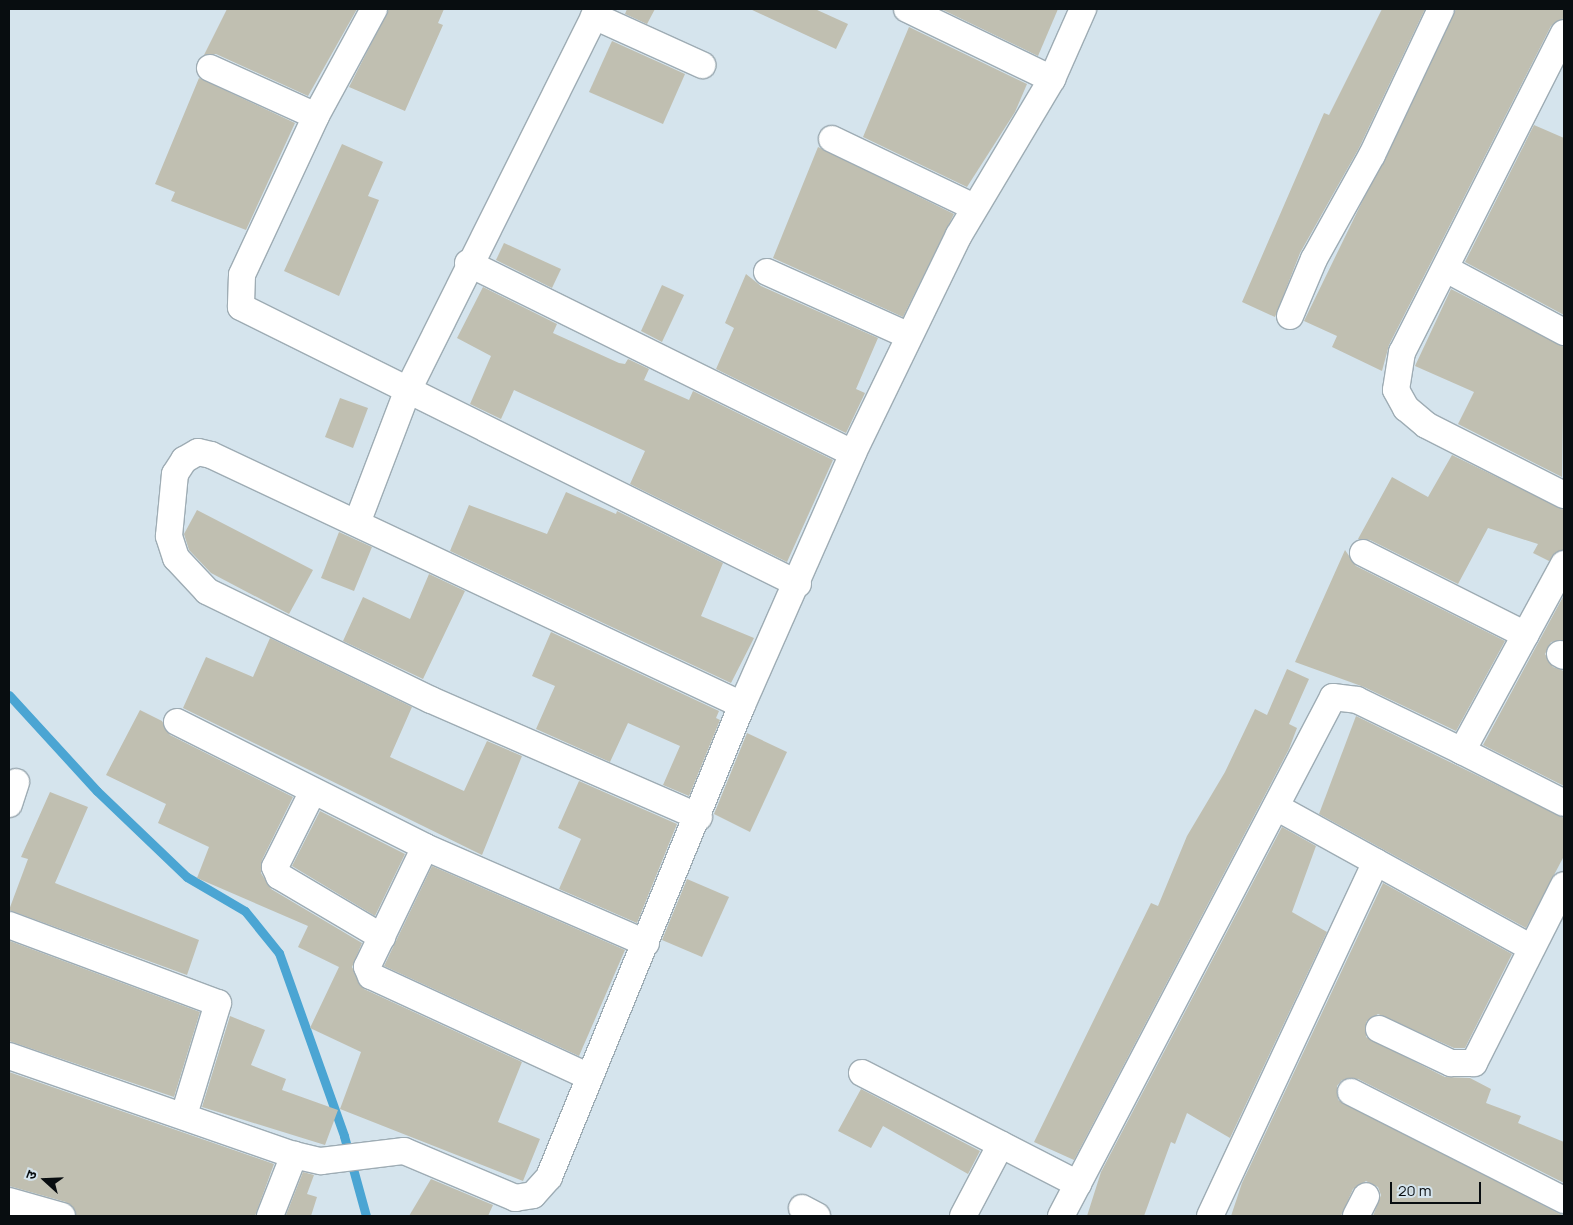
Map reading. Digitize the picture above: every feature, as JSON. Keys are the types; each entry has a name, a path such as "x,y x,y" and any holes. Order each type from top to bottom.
{"street":[{"path":"374,9 316,116 242,275 241,307 407,392 798,584"},
{"path":"907,9 1052,79"},
{"path":"9,1056 184,1115 294,1155 321,1160 388,1151 421,1156 516,1198 533,1195 549,1177 699,817 742,705 798,584 853,453 908,335 974,207 1052,79 1083,9"},
{"path":"1290,316 1314,259 1372,154 1441,9"},
{"path":"357,523 407,392 468,263 596,12 702,65"},
{"path":"1564,33 1446,269 1402,352 1396,390 1406,408 1426,426 1564,495"},
{"path":"210,68 316,116"},
{"path":"832,139 974,207"},
{"path":"468,263 853,453"},
{"path":"1446,269 1563,328"},
{"path":"767,272 908,335"},
{"path":"699,817 431,700 207,592 176,558 169,536 175,474 184,460 198,452 211,455 742,705"},
{"path":"1363,553 1526,635"},
{"path":"1462,751 1564,564"},
{"path":"1061,1216 1333,697 1357,700 1564,803"},
{"path":"177,722 425,847 646,943"},
{"path":"313,791 275,867 279,876 382,937"},
{"path":"1276,807 1530,947"},
{"path":"425,847 367,967 378,983 590,1077"},
{"path":"1210,1216 1376,862"},
{"path":"1379,1029 1452,1063 1474,1063 1482,1056 1530,947 1564,885"},
{"path":"9,926 218,1003 184,1115"},
{"path":"862,1073 1078,1184"},
{"path":"1351,1092 1564,1200"},
{"path":"963,1216 1001,1144"},
{"path":"270,1216 294,1155"},
{"path":"9,1200 62,1216"}],"building":[{"path":"227,9 357,9 308,96 216,54 204,55"},
{"path":"389,9 444,9 438,23 443,25 405,111 349,87"},
{"path":"627,9 655,9 647,24 625,14"},
{"path":"750,9 815,9 848,24 836,49"},
{"path":"941,9 1058,9 1038,56"},
{"path":"1382,9 1425,9 1359,148 1300,253 1275,317 1242,302 1324,113 1329,115"},
{"path":"1456,9 1564,9 1564,18 1551,26 1389,345 1382,371 1332,347 1337,336 1304,321"},
{"path":"909,27 1027,84 1015,112 967,187 863,137"},
{"path":"612,41 685,74 663,124 589,92"},
{"path":"199,78 295,123 246,230 171,201 175,192 155,184"},
{"path":"1534,125 1564,138 1564,315 1465,262"},
{"path":"342,144 383,162 368,196 379,200 339,296 284,271"},
{"path":"818,147 954,214 903,317 773,258"},
{"path":"504,243 561,269 552,288 496,260"},
{"path":"746,274 761,286 878,338 856,389 865,393 846,433 716,369 734,328 725,323"},
{"path":"662,285 684,295 662,342 641,331"},
{"path":"483,287 557,324 553,333 619,363 625,364 628,359 649,369 644,380 689,400 693,391 833,460 787,562 630,484 645,451 514,390 501,419 470,404 491,356 457,338"},
{"path":"1451,289 1564,347 1562,477 1458,424 1474,392 1415,366"},
{"path":"340,398 368,408 353,448 325,437"},
{"path":"1452,455 1564,510 1564,549 1549,561 1533,553 1538,544 1488,528 1458,584 1370,540 1358,539 1392,477 1428,497"},
{"path":"566,492 616,514 617,511 723,563 701,616 754,638 731,683 450,551 469,505 547,534"},
{"path":"197,510 313,570 289,614 211,573 189,550 184,534"},
{"path":"339,532 372,547 354,591 321,578"},
{"path":"1345,550 1356,566 1505,641 1456,731 1364,687 1295,662"},
{"path":"429,574 465,591 423,679 343,641 363,597 410,619"},
{"path":"1564,595 1564,640 1551,642 1545,654 1553,667 1564,671 1564,786 1483,745"},
{"path":"551,632 719,711 716,718 720,720 689,796 663,785 680,746 628,723 610,762 536,729 555,686 532,676"},
{"path":"270,638 412,707 390,757 464,791 487,741 522,756 482,855 183,708 206,657 253,677"},
{"path":"1287,669 1309,679 1289,724 1297,728 1289,749 1074,1160 1034,1142 1151,903 1158,906 1187,836 1225,772 1255,709 1267,715"},
{"path":"140,710 162,721 170,735 293,797 262,860 261,873 271,889 362,943 352,967 364,989 522,1062 498,1122 540,1139 523,1181 340,1109 361,1052 310,1028 339,967 298,947 308,926 197,878 209,847 158,823 166,804 106,775"},
{"path":"1356,716 1564,818 1564,856 1526,928 1319,814"},
{"path":"747,733 787,752 750,832 714,814"},
{"path":"579,781 677,824 637,923 559,889 581,839 558,828"},
{"path":"50,792 88,807 55,883 199,940 187,975 9,910 28,859 21,857"},
{"path":"320,811 405,854 375,916 292,866"},
{"path":"1282,827 1316,846 1292,912 1327,932 1230,1138 1187,1113 1175,1144 1171,1142 1144,1216 1087,1216 1101,1172"},
{"path":"432,866 625,950 579,1056 384,966"},
{"path":"687,879 729,897 702,957 662,940"},
{"path":"1383,883 1512,954 1465,1048 1454,1048 1378,1014 1366,1022 1366,1037 1445,1077 1470,1078 1491,1089 1486,1103 1521,1116 1518,1123 1564,1142 1564,1183 1358,1079 1342,1080 1337,1086 1338,1100 1564,1216 1373,1216 1381,1195 1378,1187 1366,1181 1353,1189 1341,1216 1231,1216 1242,1183"},
{"path":"10,941 200,1012 174,1097 9,1041"},
{"path":"230,1016 265,1030 251,1065 286,1079 282,1090 338,1110 325,1145 202,1107"},
{"path":"9,1072 274,1164 255,1216 77,1216 66,1202 9,1186"},
{"path":"861,1089 980,1151 968,1174 883,1126 871,1148 838,1131"},
{"path":"303,1172 314,1175 307,1194 317,1197 311,1216 286,1215"},
{"path":"431,1179 493,1205 488,1216 409,1216"}],"waterway":[{"path":"9,695 97,791 187,877 245,911 279,953 344,1136 366,1216"}]}
